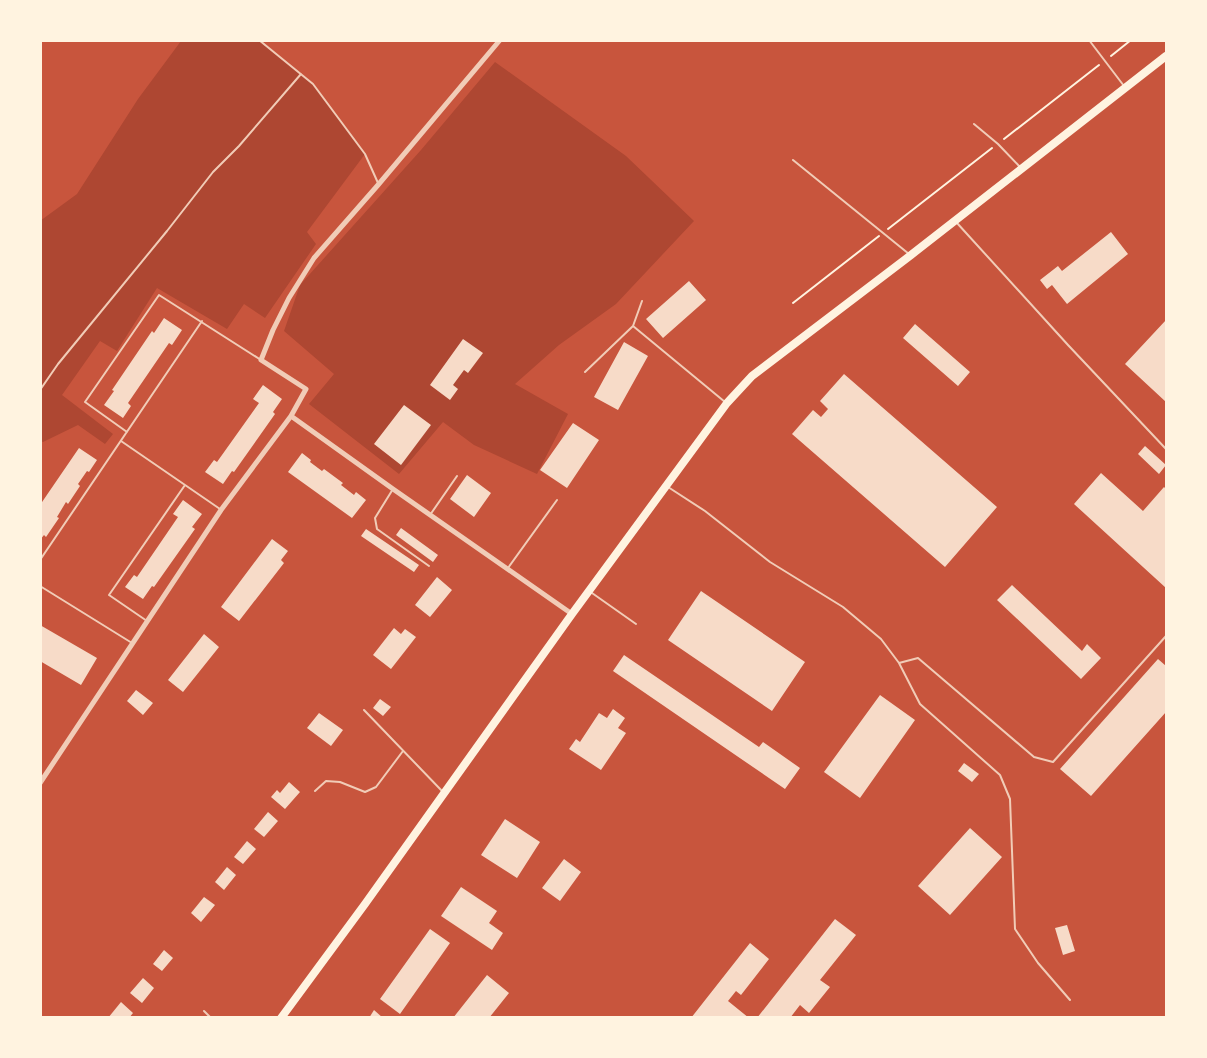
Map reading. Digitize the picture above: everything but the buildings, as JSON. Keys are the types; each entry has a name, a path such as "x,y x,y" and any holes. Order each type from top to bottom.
{"main road":[{"path":"281,1017 366,904 666,485 727,404 752,376 956,221 1167,56"}],"street":[{"path":"40,783 221,510 291,416 306,389 261,360 273,330 314,258 500,40"},
{"path":"291,416 572,614"}],"lane":[{"path":"259,40 313,84 365,154 378,185"},
{"path":"1089,40 1126,88"},
{"path":"40,390 58,364 213,172 239,146 301,74"},
{"path":"974,124 998,144 1022,169"},
{"path":"793,160 911,255"},
{"path":"956,221 1068,345 1167,449"},
{"path":"127,432 85,402 159,294 261,360"},
{"path":"585,372 633,326 642,301"},
{"path":"40,560 202,321"},
{"path":"633,326 727,404"},
{"path":"121,441 221,510"},
{"path":"430,514 457,476"},
{"path":"147,621 109,595 185,485"},
{"path":"666,485 705,511 770,562 843,607 880,639 899,663 920,704 1000,775 1010,799 1015,929 1038,963 1070,1000"},
{"path":"393,489 375,518 377,529 429,566"},
{"path":"507,568 557,500"},
{"path":"40,586 132,643"},
{"path":"589,591 636,624"},
{"path":"899,663 918,658 1034,757 1053,762 1167,636"},
{"path":"364,710 444,793"},
{"path":"315,791 326,781 340,782 365,792 376,787 403,751"},
{"path":"204,1011 211,1017"}],"path":[{"path":"793,303 1131,40"}],"shaded area":[{"path":"181,41 259,41 313,84 365,154 307,232 316,244 265,318 244,304 227,329 157,288 117,351 100,341 62,395 113,434 105,444 78,425 43,442 41,441 40,221 77,194 138,99"},
{"path":"495,62 626,156 694,221 616,304 559,345 515,384 568,414 537,474 474,445 443,422 399,474 309,404 334,374 284,331 300,285 421,150"}]}
